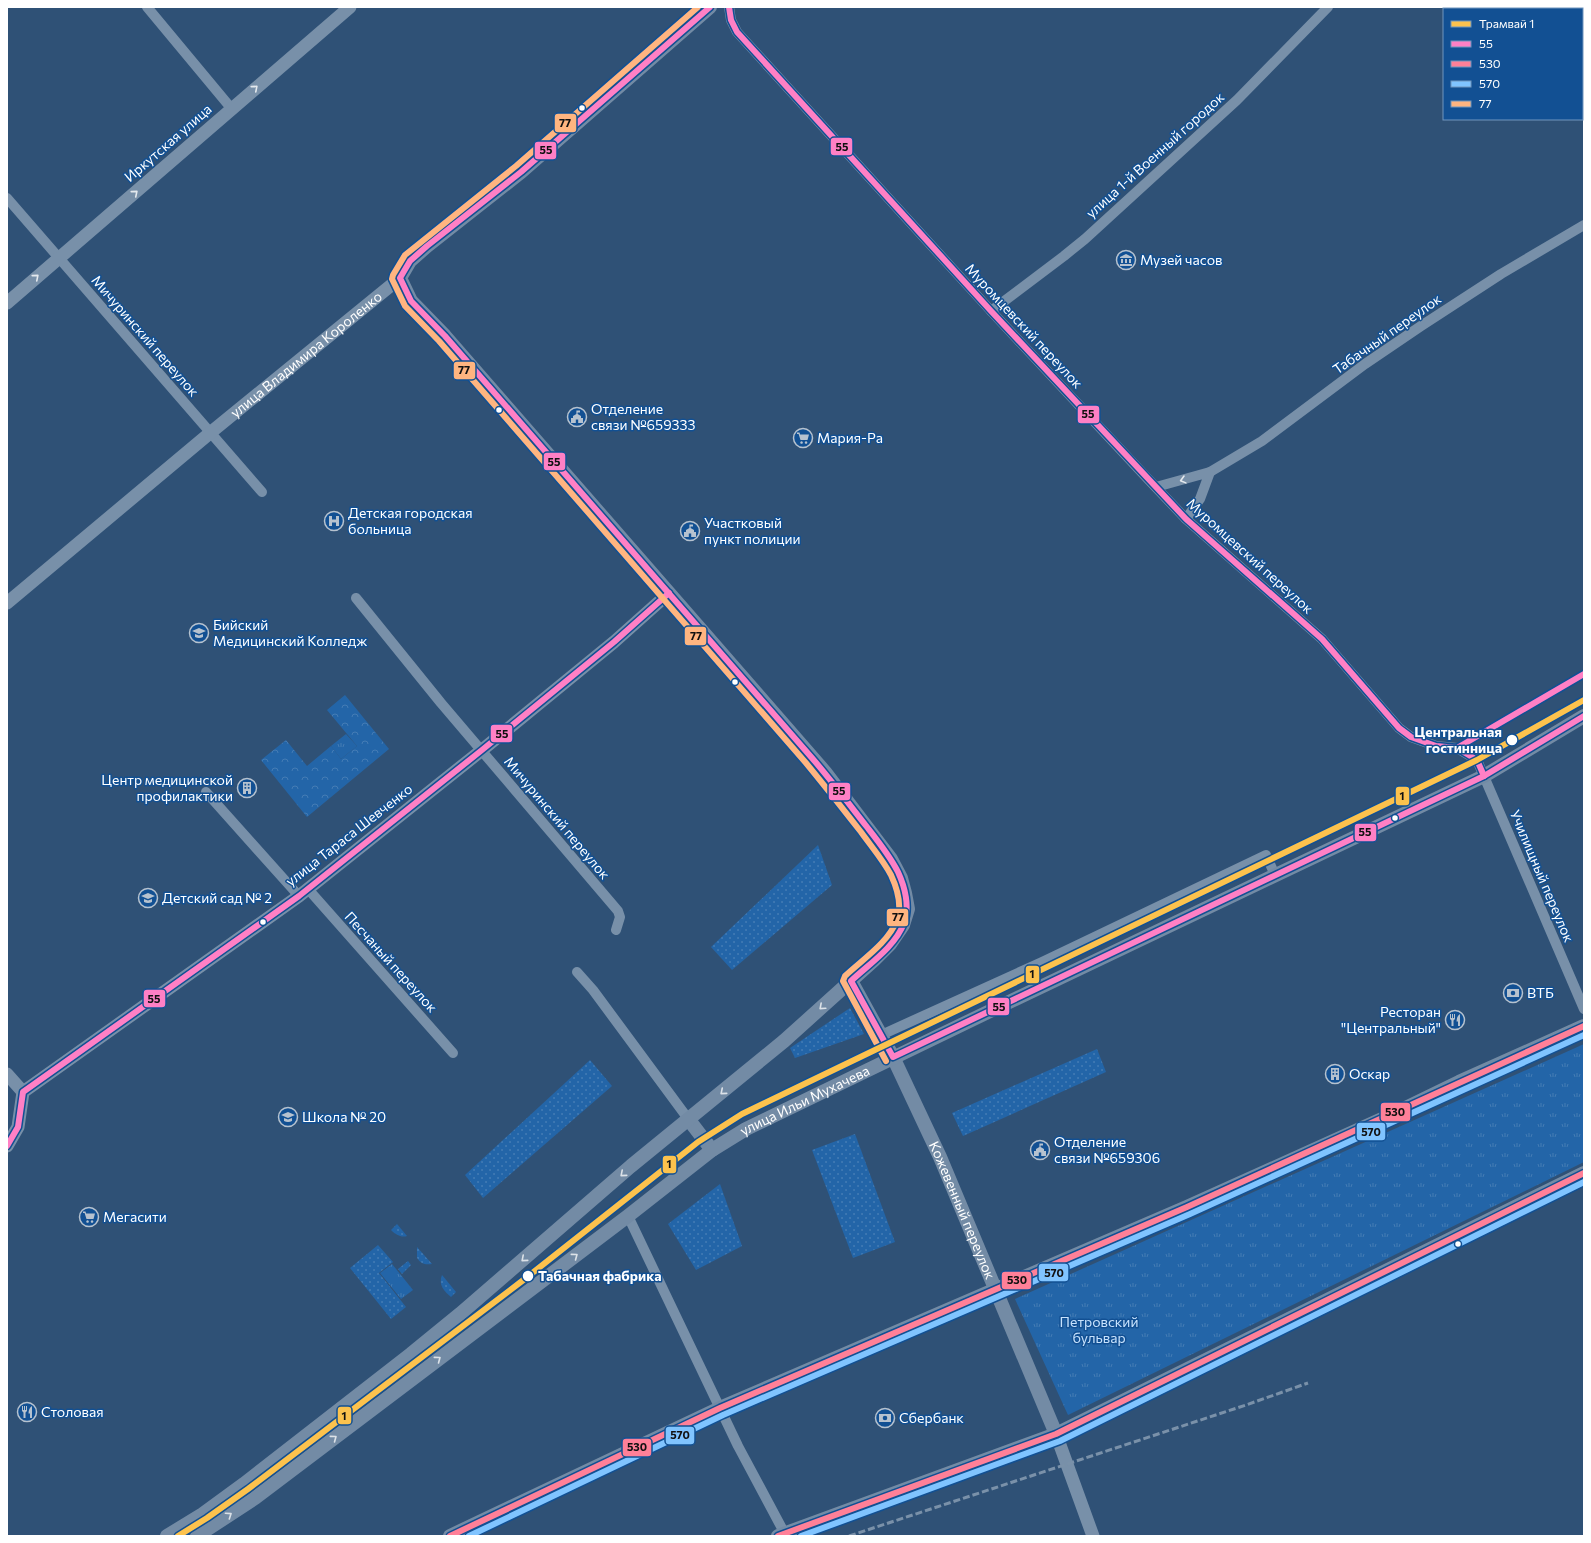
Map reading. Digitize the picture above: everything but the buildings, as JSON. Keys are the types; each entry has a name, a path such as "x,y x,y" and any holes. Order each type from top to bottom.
{"main road":[{"name":"улица Владимира Короленко","path":"400,278 410,261 427,246 521,172 710,7"},
{"path":"167,1536 203,1514 460,1314 632,1166 784,1041 890,944 903,924 908,909 901,878 891,860 825,772 445,336 411,301 400,278"},
{"name":"улица Ильи Мухачева","path":"197,1536 255,1498 628,1216 712,1150 746,1129 1484,776 1584,716"},
{"name":"Кожевенный переулок","path":"851,981 879,1036 893,1058 940,1157 1056,1434"},
{"path":"450,1536 720,1408 1187,1208 1382,1119 1465,1079 1584,1026"},
{"path":"689,1120 712,1150"},
{"path":"781,1535 1056,1434 1584,1173"},
{"path":"303,1437 316,1451"}],"street":[{"path":"147,7 232,108"},
{"name":"Иркутская улица","path":"7,303 182,154 232,108 350,7"},
{"name":"Муромцевский переулок","path":"729,7 737,32 991,312 1186,519 1322,639 1399,728 1417,740 1436,746 1457,748 1477,760 1484,776"},
{"name":"улица 1-й Военный городок","path":"991,312 1085,239 1237,100 1328,7"},
{"name":"Мичуринский переулок","path":"7,198 262,492"},
{"name":"Табачный переулок","path":"1156,487 1210,472 1262,441 1365,364 1421,326 1501,274 1584,225"},
{"name":"улица Владимира Короленко","path":"7,604 210,433 400,278"},
{"path":"1186,519 1200,499 1210,472"},
{"name":"улица Тараса Шевченко","path":"23,1092 303,892 482,750 614,642 669,594"},
{"name":"Мичуринский переулок","path":"356,598 441,703 618,911 620,917 616,930"},
{"name":"Училищный переулок","path":"1484,776 1584,1009"},
{"name":"Песчаный переулок","path":"206,792 303,892 454,1053"},
{"path":"879,1036 1042,962 1266,855 1275,875"},
{"path":"576,972 593,990 689,1120"},
{"path":"7,1074 23,1092 18,1127 7,1146"},
{"path":"628,1216 781,1535"},
{"name":"Кожевенный переулок","path":"1056,1434 1093,1536"}],"green space":[{"path":"345,695 389,749 307,817 261,760 286,740 307,766 331,746 341,759 357,746 327,710"},
{"path":"346,734 357,746 341,759 331,746"},
{"path":"818,845 832,885 732,970 711,947"},
{"path":"850,1008 864,1034 795,1058 790,1048"},
{"name":"Петровский бульвар","path":"1584,1044 1584,1162 1068,1415 1015,1299"},
{"path":"1097,1049 1106,1072 963,1136 952,1113"},
{"path":"590,1060 612,1086 483,1198 465,1175"},
{"path":"855,1134 895,1242 853,1258 812,1150"},
{"path":"720,1184 742,1246 696,1270 668,1224"},
{"path":"397,1224 407,1236 398,1235 391,1230"},
{"path":"378,1245 393,1262 379,1273 406,1307 391,1319 350,1268"},
{"path":"417,1247 432,1264 423,1264 420,1262 417,1258"},
{"path":"408,1261 411,1265 402,1274 398,1269"},
{"path":"392,1264 413,1290 401,1299 380,1273"},
{"path":"442,1275 456,1292 451,1297 441,1285"}],"railway":[{"path":"849,1536 1246,1405 1308,1383"}],"tram line":[{"name":"1","path":"178,1536 207,1518 248,1489 526,1278 698,1142 742,1114 1477,760 1584,700"}],"transit line":[{"name":"77","path":"698,7 516,166 405,255 392,279 405,306 439,341 806,763 861,832 888,869 897,891 899,903 897,920 888,936 845,976 843,981 886,1061"},
{"name":"55","path":"710,7 521,172 427,246 410,261 400,278 411,301 445,336 812,758 833,783 891,860 898,872 905,891 907,904 906,917 900,932 888,947 851,981 893,1057 1484,776 1584,716"},
{"name":"55","path":"729,7 731,20 737,32 991,311 1186,519 1322,639 1399,728 1411,737 1436,746 1457,748 1477,760 1484,776"},
{"name":"55","path":"7,1146 18,1127 23,1092 299,896 482,750 614,642 669,593"},
{"name":"55","path":"1457,748 1584,674"},
{"name":"530","path":"450,1536 720,1408 1187,1207 1584,1026"},
{"name":"570","path":"469,1536 723,1415 1190,1214 1584,1035"},
{"name":"530","path":"778,1536 1056,1434 1584,1173"},
{"name":"570","path":"801,1536 1060,1441 1584,1182"}],"place":[{"name":"Музей часов","path":"1126,260"},
{"name":"Отделение связи №659333","path":"577,417"},
{"name":"Мария-Ра","path":"803,438"},
{"name":"Детская городская больница","path":"334,521"},
{"name":"Участковый пункт полиции","path":"690,531"},
{"name":"Бийский Медицинский Колледж","path":"199,633"},
{"name":"Центральная гостинница","path":"1512,740"},
{"name":"Центр медицинской профилактики","path":"247,788"},
{"name":"Детский сад № 2","path":"148,898"},
{"name":"ВТБ","path":"1513,993"},
{"name":"Ресторан \"Центральный\"","path":"1455,1020"},
{"name":"Оскар","path":"1335,1074"},
{"name":"Школа № 20","path":"288,1117"},
{"name":"Отделение связи №659306","path":"1040,1150"},
{"name":"Мегасити","path":"89,1217"},
{"name":"Табачная фабрика","path":"528,1276"},
{"name":"Столовая","path":"27,1412"},
{"name":"Сбербанк","path":"885,1418"}]}
